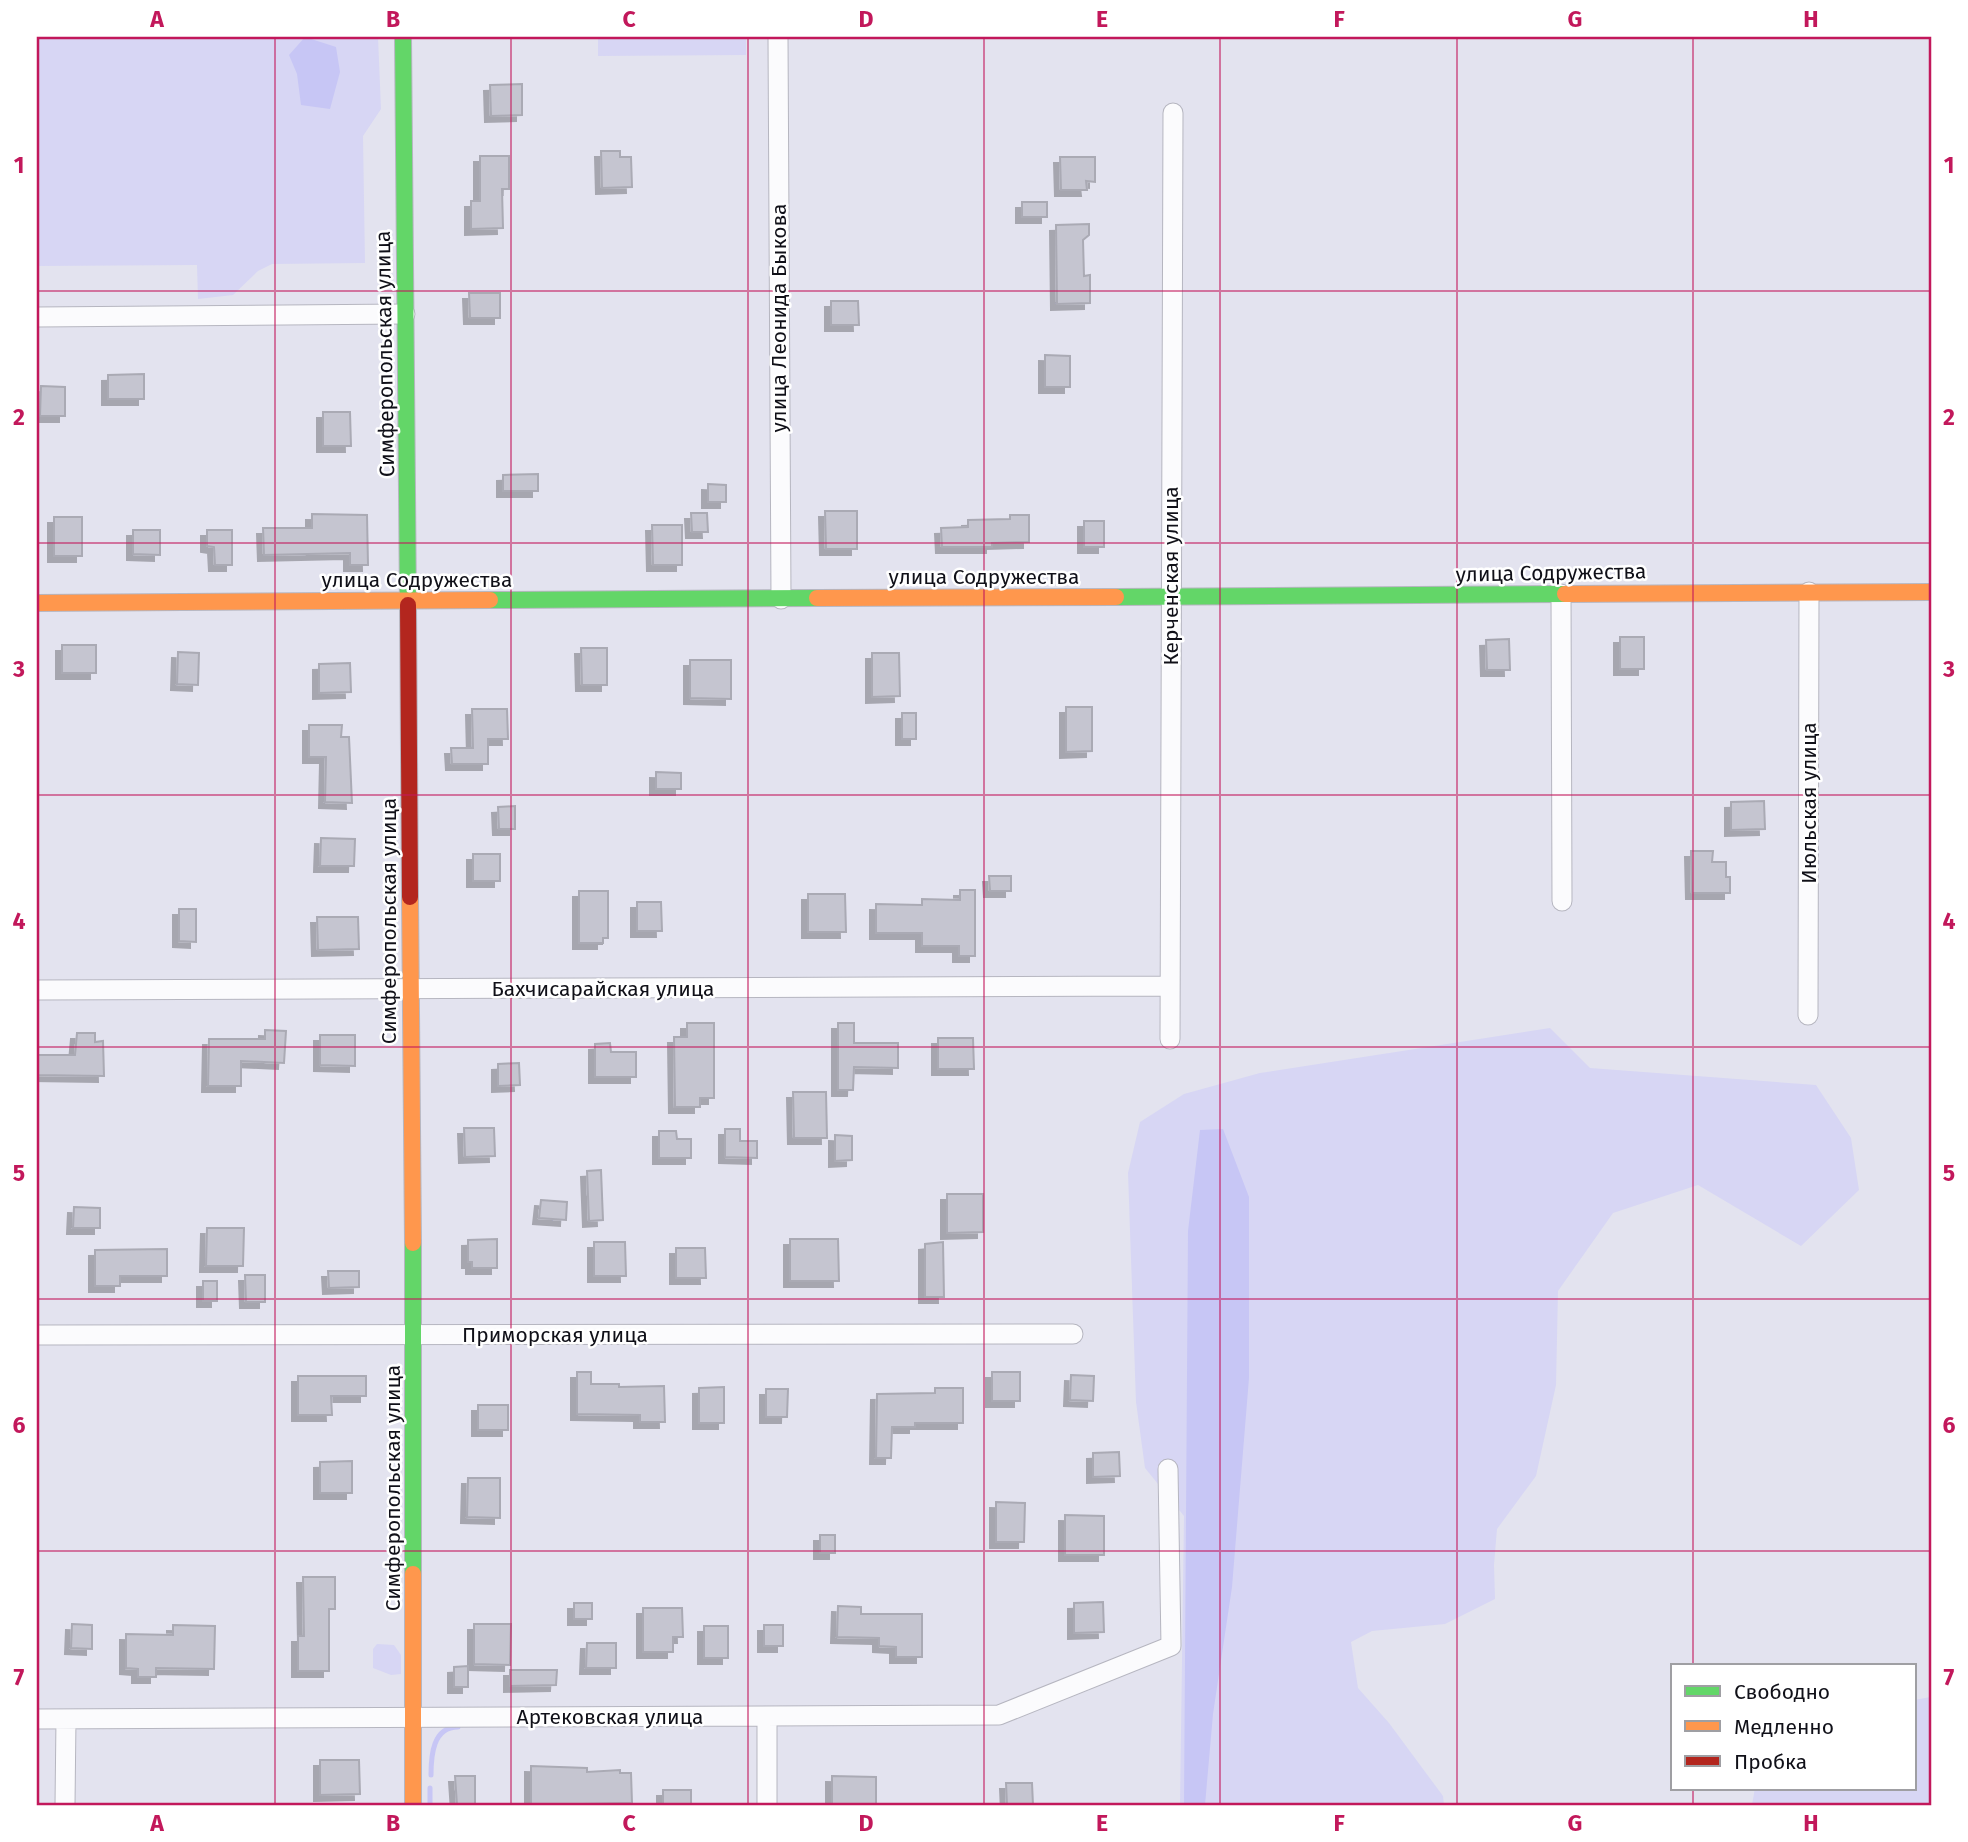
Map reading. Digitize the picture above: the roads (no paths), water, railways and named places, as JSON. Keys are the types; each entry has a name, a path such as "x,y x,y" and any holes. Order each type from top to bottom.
{"street":[{"name":"Симферопольская улица","path":"403,37 414,1335 413,1805"},
{"name":"улица Леонида Быкова","path":"778,37 780,599"},
{"name":"Керченская улица","path":"1170,1039 1173,113"},
{"path":"37,317 405,314"},
{"name":"Июльская улица","path":"1808,1015 1809,592"},
{"name":"улица Содружества","path":"37,603 1931,592"},
{"path":"1561,594 1562,901"},
{"name":"Бахчисарайская улица","path":"37,990 1169,986"},
{"name":"Приморская улица","path":"37,1335 1073,1334"},
{"name":"Артековская улица","path":"37,1718 999,1715 1171,1646 1168,1469"},
{"path":"766,1805 767,1717"},
{"path":"65,1805 66,1719"}],"waterway":[{"path":"431,1775 433,1751 438,1737 450,1728 458,1727"},
{"path":"430,1788 430,1805"}]}
